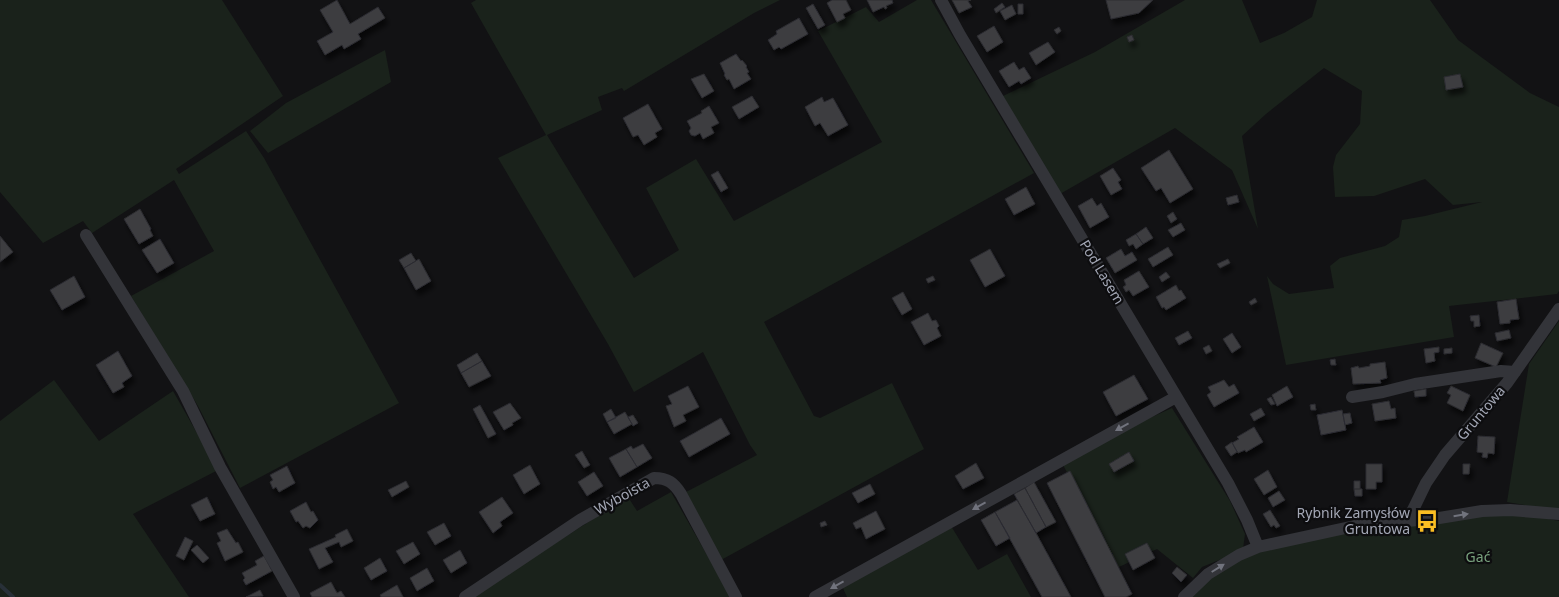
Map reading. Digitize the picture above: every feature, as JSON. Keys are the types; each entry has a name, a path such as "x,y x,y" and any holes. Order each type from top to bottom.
{"street":[{"name":"Pod Lasem","path":"941,0 960,35 1228,483 1258,547"},
{"path":"86,235 183,391 220,467 294,597"},
{"name":"Gruntowa","path":"1408,520 1426,483 1445,455 1515,372 1559,309"},
{"path":"1352,397 1425,382 1501,371 1515,372"},
{"path":"815,597 1176,397"},
{"name":"Wyboista","path":"465,597 580,520 654,478 661,478 671,481 681,494 736,597"},
{"path":"1184,597 1208,574 1239,555 1258,547 1364,524 1432,519 1482,511 1529,510 1559,514"}],"green space":[{"path":"0,0 222,0 283,96 176,169 179,174 246,131 264,158 399,403 240,488 198,406 131,296 214,251 174,180 92,233 83,221 43,243 0,192"},
{"path":"476,0 780,0 754,13 624,91 622,88 598,97 602,110 547,135 634,278 679,250 646,188 696,159 734,221 882,142 818,31 866,7 879,22 917,0 931,0 1034,173 764,322 814,416 820,418 892,383 924,449 721,560 686,492 757,455 750,445 703,352 634,392 608,344 498,158 546,135 471,3"},
{"path":"1185,0 1242,0 1260,43 1284,33 1312,17 1317,0 1430,0 1458,40 1530,93 1559,107 1559,291 1557,294 1449,306 1454,337 1286,365 1267,276 1273,284 1289,294 1334,288 1330,266 1340,258 1385,246 1399,237 1402,220 1482,202 1453,205 1425,179 1374,196 1335,197 1333,167 1336,155 1360,124 1362,91 1324,68 1266,114 1242,136 1258,229 1232,170 1175,128 1060,194 1003,96 1095,52"},
{"path":"385,50 391,82 268,153 250,131 286,103"},
{"path":"1559,321 1559,511 1507,502 1529,364"},
{"path":"54,380 99,441 173,391 218,470 133,514 189,597 0,597 0,421"},
{"name":"Gać","path":"1172,408 1230,501 1245,534 1243,549 1255,542 1468,516 1529,515 1559,521 1559,597 1184,597 1239,552 1202,567 1193,578 1157,549 1119,567 1063,465 1143,421"},
{"path":"671,492 731,597 473,597 628,497 637,511"},
{"path":"951,526 978,570 1007,554 1031,597 847,597 842,586"}],"building":[{"path":"337,0 350,24 378,7 385,18 358,34 361,39 344,49 342,45 325,55 317,41 333,32 320,10"},
{"path":"832,0 846,0 851,10 843,14 845,18 837,22 827,3"},
{"path":"867,0 892,0 893,3 886,6 887,8 885,9 884,7 873,12"},
{"path":"952,0 971,0 968,1 972,7 959,13"},
{"path":"1106,0 1153,0 1139,13 1111,19"},
{"path":"1002,3 1005,7 996,13 994,9"},
{"path":"813,4 825,25 818,29 806,8"},
{"path":"1018,4 1023,4 1023,14 1018,14"},
{"path":"1012,5 1016,14 1005,20 1000,11"},
{"path":"799,18 808,34 781,49 779,47 774,50 768,40 777,34 776,31"},
{"path":"994,26 1003,42 987,52 977,36"},
{"path":"1059,27 1061,31 1057,34 1054,30"},
{"path":"1132,35 1134,40 1129,42 1127,37"},
{"path":"1048,42 1055,52 1036,65 1029,53"},
{"path":"736,54 747,66 749,72 747,73 751,79 734,89 729,79 727,80 724,75 720,63"},
{"path":"1014,62 1019,70 1024,67 1031,78 1021,84 1019,81 1009,87 999,71"},
{"path":"704,74 714,91 702,98 691,79"},
{"path":"1460,74 1463,87 1446,90 1444,77"},
{"path":"752,96 759,107 739,119 732,107"},
{"path":"822,97 824,102 833,98 848,125 828,136 820,123 815,126 805,107"},
{"path":"648,104 662,129 655,133 657,137 644,145 638,135 633,137 623,118"},
{"path":"709,106 719,123 711,127 714,133 703,139 700,133 695,136 691,135 689,131 691,128 687,121 702,113 701,111"},
{"path":"1169,150 1193,189 1170,203 1161,188 1156,191 1141,168"},
{"path":"1113,168 1121,180 1118,182 1122,189 1111,195 1100,176"},
{"path":"718,171 728,188 721,192 711,175"},
{"path":"1026,187 1035,204 1014,215 1005,199"},
{"path":"1237,195 1239,202 1228,205 1226,198"},
{"path":"1092,198 1097,206 1101,203 1109,217 1090,228 1078,206"},
{"path":"140,209 153,236 139,244 124,219"},
{"path":"1173,212 1177,219 1171,223 1167,216"},
{"path":"1181,223 1185,230 1173,237 1168,230"},
{"path":"1146,227 1153,238 1143,244 1136,234"},
{"path":"1136,234 1143,244 1136,249 1133,244 1129,246 1126,240"},
{"path":"0,236 13,252 0,262"},
{"path":"160,239 174,263 157,273 142,250"},
{"path":"1168,247 1173,255 1153,267 1148,259"},
{"path":"990,249 1005,276 985,287 970,260"},
{"path":"1121,249 1125,256 1132,252 1137,260 1115,273 1106,258"},
{"path":"411,253 416,261 404,268 399,260"},
{"path":"419,259 431,281 416,290 404,268"},
{"path":"1228,259 1230,263 1220,268 1217,264"},
{"path":"1139,271 1149,287 1133,296 1129,290 1126,292 1123,287 1126,285 1124,280"},
{"path":"1166,272 1170,277 1162,282 1159,277"},
{"path":"74,276 85,297 62,310 50,290"},
{"path":"933,276 935,280 928,283 926,279"},
{"path":"1176,285 1186,298 1166,310 1164,307 1162,308 1156,297"},
{"path":"903,292 912,309 902,315 892,298"},
{"path":"1255,298 1257,302 1251,305 1249,302"},
{"path":"1516,299 1519,319 1510,320 1510,323 1500,324 1497,302"},
{"path":"928,313 932,321 936,320 941,336 924,345 911,322"},
{"path":"1479,315 1480,326 1474,327 1474,321 1471,321 1470,316"},
{"path":"1509,330 1511,338 1497,341 1495,333"},
{"path":"1188,331 1192,338 1179,345 1175,338"},
{"path":"1232,333 1241,347 1232,353 1223,339"},
{"path":"1481,343 1503,353 1496,367 1475,358"},
{"path":"1209,345 1212,351 1206,354 1203,348"},
{"path":"1439,347 1439,352 1434,353 1435,361 1426,363 1424,349"},
{"path":"1452,348 1452,353 1444,354 1444,349"},
{"path":"118,351 132,376 122,383 124,387 113,393 96,365"},
{"path":"477,353 482,361 461,373 457,365"},
{"path":"1335,359 1336,365 1331,365 1330,360"},
{"path":"482,361 491,376 469,387 461,373"},
{"path":"1385,362 1387,378 1380,380 1381,383 1353,384 1351,368"},
{"path":"1134,375 1148,399 1116,416 1103,392"},
{"path":"1224,380 1229,387 1234,384 1239,393 1214,407 1207,395 1211,392 1208,387"},
{"path":"688,386 699,407 683,415 686,421 674,427 666,406 672,404 668,396"},
{"path":"1287,386 1293,397 1277,406 1272,395"},
{"path":"1451,386 1470,395 1463,411 1447,403 1451,395 1447,393"},
{"path":"1426,389 1426,396 1415,397 1414,391"},
{"path":"1271,397 1275,404 1271,405 1267,399"},
{"path":"1389,401 1391,409 1395,408 1396,418 1375,421 1372,404"},
{"path":"510,403 521,418 504,430 493,412"},
{"path":"1315,404 1316,410 1311,410 1310,405"},
{"path":"480,405 496,434 488,438 473,409"},
{"path":"1261,408 1265,415 1254,421 1250,414"},
{"path":"611,409 616,418 607,422 603,414"},
{"path":"1342,410 1346,430 1321,435 1317,415"},
{"path":"625,412 632,424 614,434 607,422"},
{"path":"1350,413 1352,423 1345,425 1343,414"},
{"path":"633,415 638,423 633,426 628,417"},
{"path":"721,418 730,434 689,457 680,441"},
{"path":"1254,427 1263,442 1246,452 1245,450 1238,453 1232,443 1239,439 1237,437"},
{"path":"1478,436 1495,437 1494,454 1488,453 1487,458 1482,457 1483,453 1477,452"},
{"path":"1232,442 1237,452 1231,456 1225,447"},
{"path":"643,444 652,458 637,467 626,449 631,446 633,449"},
{"path":"626,449 637,467 620,477 609,458"},
{"path":"582,451 590,465 584,468 575,455"},
{"path":"1129,452 1134,461 1114,472 1109,464"},
{"path":"976,463 984,478 963,489 955,476"},
{"path":"1366,464 1382,464 1382,482 1376,482 1376,489 1366,489"},
{"path":"1463,464 1470,464 1469,474 1463,474"},
{"path":"530,465 540,484 524,494 513,475"},
{"path":"287,466 295,483 279,492 276,487 273,489 270,482 273,480 270,475"},
{"path":"1268,470 1277,487 1264,495 1254,479"},
{"path":"1070,471 1132,594 1126,597 1105,597 1047,483"},
{"path":"594,472 603,486 587,496 578,482"},
{"path":"406,481 409,487 392,497 388,490"},
{"path":"1354,481 1360,481 1360,489 1354,489"},
{"path":"1034,482 1056,522 1046,527 1025,488"},
{"path":"870,484 875,494 858,503 852,493"},
{"path":"1025,488 1046,527 1036,533 1014,494"},
{"path":"1354,489 1362,489 1362,496 1355,496"},
{"path":"1279,491 1285,500 1273,507 1268,498"},
{"path":"207,497 215,514 200,521 191,505"},
{"path":"502,497 513,513 500,522 502,526 493,533 479,512"},
{"path":"1017,500 1071,597 1042,597 995,512"},
{"path":"306,502 318,520 310,528 306,526 303,528 298,521 296,522 290,511"},
{"path":"1270,510 1280,526 1276,528 1274,525 1271,527 1263,514"},
{"path":"876,511 885,529 866,539 861,527 856,529 853,523"},
{"path":"995,512 1010,538 996,546 981,520"},
{"path":"825,521 827,525 821,527 820,523"},
{"path":"444,523 451,536 435,545 427,532"},
{"path":"227,529 236,543 238,542 243,552 225,561 217,543 221,541 217,533"},
{"path":"347,529 353,541 341,547 339,542 325,548 333,562 319,569 309,549 336,537 335,535"},
{"path":"185,537 193,541 184,560 176,556"},
{"path":"413,542 420,554 404,564 396,551"},
{"path":"1147,543 1155,558 1133,570 1125,554"},
{"path":"197,545 209,558 203,563 191,550"},
{"path":"460,550 467,563 451,573 443,560"},
{"path":"264,556 272,571 246,585 242,573 257,565 255,561"},
{"path":"380,558 387,571 371,580 364,568"},
{"path":"1177,567 1187,575 1181,582 1172,573"},
{"path":"427,568 434,581 417,591 410,578"},
{"path":"331,582 337,593 341,591 345,597 312,597 310,593"},
{"path":"397,585 403,597 381,597 380,595"},
{"path":"260,590 263,596 246,597"}],"waterway":[{"path":"0,585 13,597"}],"place":[{"name":"Rybnik Zamysłów Gruntowa","path":"1427,521"}]}
